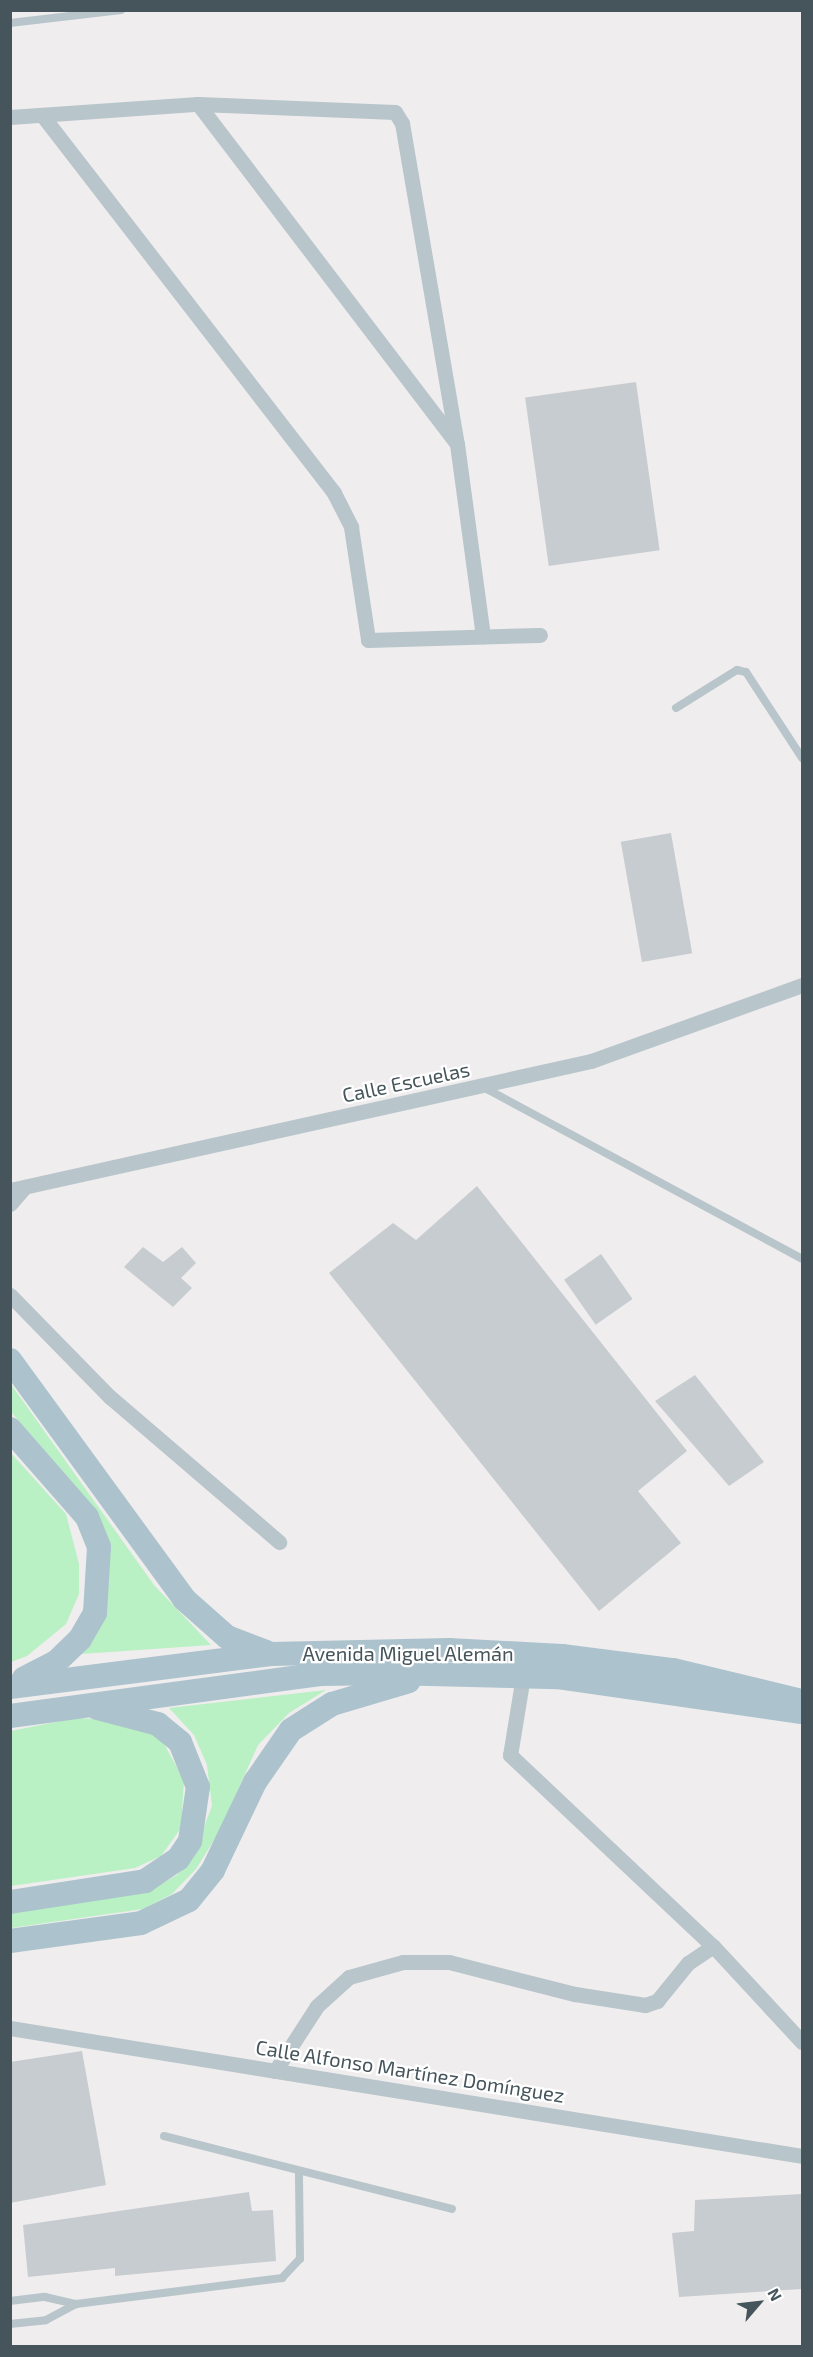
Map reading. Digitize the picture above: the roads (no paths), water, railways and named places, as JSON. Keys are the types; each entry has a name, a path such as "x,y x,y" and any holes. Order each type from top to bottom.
{"main road":[{"path":"10,1360 184,1599 227,1637 271,1654"},
{"path":"10,1428 87,1517 99,1547 100,1585 94,1613 80,1639 56,1662 10,1685"},
{"name":"Avenida Miguel Alemán","path":"10,1685 271,1654 503,1651 802,1701"},
{"path":"10,1941 114,1929 174,1909 204,1885 255,1782 291,1730 332,1704 430,1673"},
{"name":"Avenida Miguel Alemán","path":"10,1716 320,1674 430,1673 671,1680 802,1712"},
{"path":"10,1902 145,1881 178,1859 196,1824 198,1787 187,1752 171,1732 144,1719 80,1705"}],"street":[{"path":"198,104 457,444"},
{"path":"10,117 198,104 398,115 457,444 483,636"},
{"path":"42,115 334,493 351,527 368,640 540,635"},
{"name":"Calle Escuelas","path":"18,1188 483,1087 623,1052 802,986"},
{"path":"10,1204 18,1188"},
{"path":"10,1295 110,1397 279,1542"},
{"path":"523,1676 510,1755 713,1947 802,2043"},
{"path":"275,2070 317,2006 349,1977 371,1967 449,1962 575,1994 645,2005 657,2001 688,1963 713,1947"},
{"name":"Calle Alfonso Martínez Domínguez","path":"10,2028 802,2156"}],"lane":[{"path":"10,23 121,10"},
{"path":"676,708 737,670 746,672 802,758"},
{"path":"483,1087 802,1259"},
{"path":"164,2136 452,2210"},
{"path":"10,2324 45,2320 76,2304 290,2274 300,2259 299,2171"},
{"path":"10,2301 45,2297 76,2304"}]}
